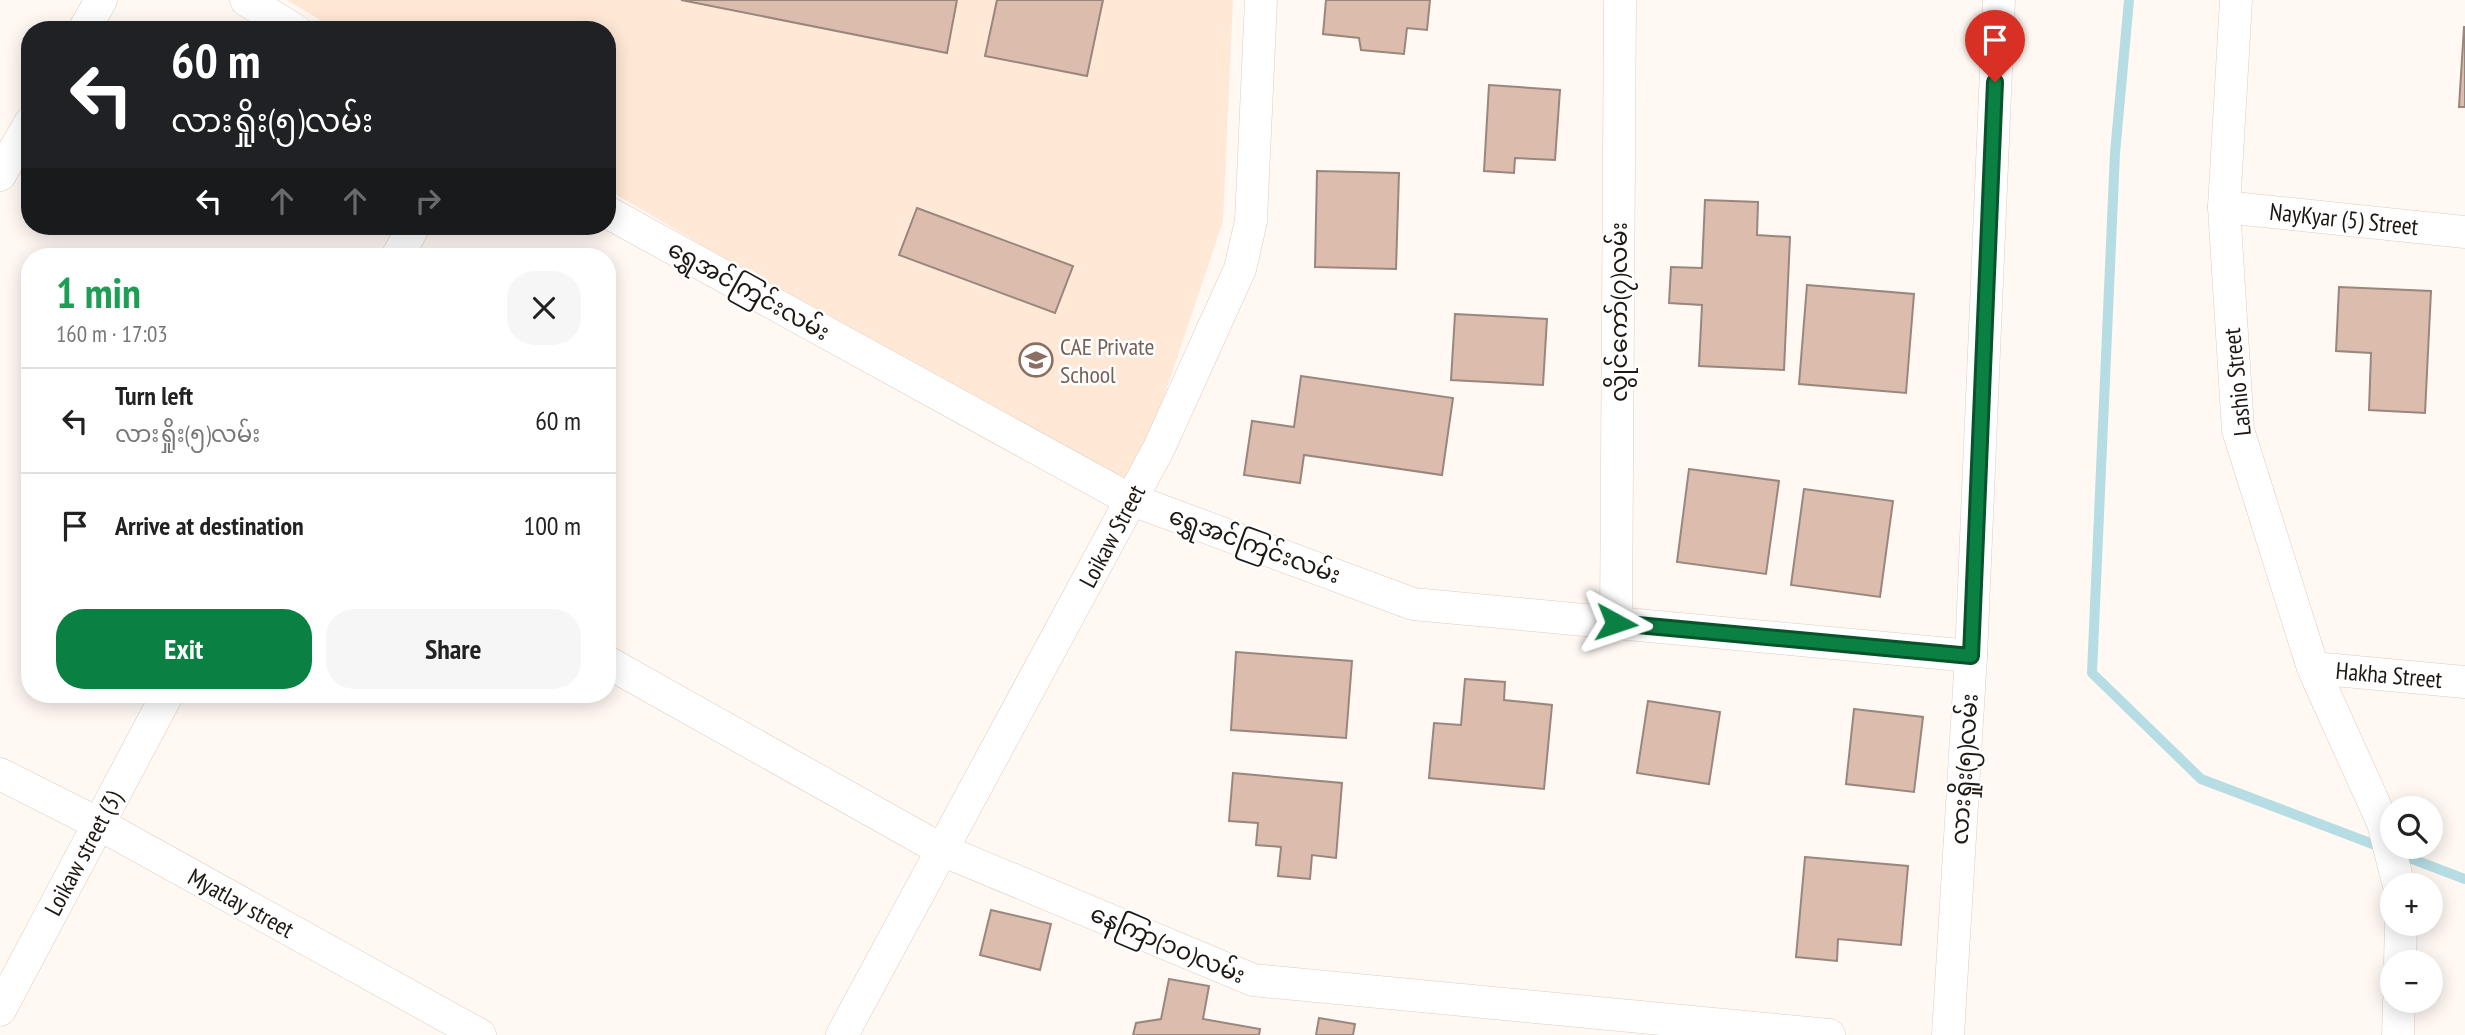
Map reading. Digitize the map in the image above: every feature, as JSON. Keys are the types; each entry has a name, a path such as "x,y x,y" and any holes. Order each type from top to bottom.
{"street":[{"path":"89,21 101,0"},
{"path":"246,0 280,21"},
{"name":"Loikaw Street","path":"842,1035 1159,448 1240,269 1251,221 1261,0"},
{"name":"လွိုင်ကော်(၇)လမ်း","path":"1616,623 1620,0"},
{"name":"လားရှိုး(၅)လမ်း","path":"1948,1035 1971,656 1999,0"},
{"name":"Lashio Street","path":"2236,0 2224,207 2238,430 2313,668 2383,823 2396,873"},
{"path":"0,174 21,138"},
{"name":"NayKyar (5) Street","path":"2224,207 2465,232"},
{"name":"ရွှေအင်ကြင်းလမ်း","path":"616,217 1131,500 1413,604 1971,656"},
{"name":"နေကြာ(၁၀)လမ်း","path":"616,667 942,850 1253,980 1829,1035"},
{"name":"Hakha Street","path":"2313,668 2465,682"},
{"name":"Loikaw street (3)","path":"0,1010 162,703"},
{"name":"Myatlay street","path":"0,774 99,824 480,1035"},
{"path":"2398,1035 2399,1013"}],"shaded area":[{"name":"CAE Private School","path":"287,0 1233,0 1223,221 1130,498 616,194 616,21 322,21"}],"building":[{"path":"681,0 957,0 947,53"},
{"path":"997,0 1103,0 1087,76 985,56"},
{"path":"1326,0 1430,0 1427,30 1407,28 1404,54 1361,50 1359,38 1323,34"},
{"path":"2464,27 2465,107 2459,107"},
{"path":"1489,85 1560,90 1555,160 1515,158 1514,173 1484,171"},
{"path":"1317,171 1399,173 1396,269 1315,267"},
{"path":"1705,200 1758,202 1757,235 1790,237 1784,370 1699,366 1702,305 1669,303 1671,267 1702,268"},
{"path":"917,208 1073,266 1055,313 899,255"},
{"path":"1807,285 1914,294 1906,393 1799,384"},
{"path":"2339,287 2431,291 2425,413 2369,410 2371,353 2336,351"},
{"path":"1455,314 1547,319 1543,385 1451,380"},
{"path":"1301,376 1453,398 1442,475 1304,455 1300,483 1244,475 1252,421 1294,427"},
{"path":"1689,469 1779,481 1766,574 1677,562"},
{"path":"1804,489 1893,501 1880,597 1791,585"},
{"path":"1236,652 1352,661 1346,738 1231,730"},
{"path":"1465,679 1505,682 1504,700 1552,705 1544,789 1429,778 1434,723 1461,725"},
{"path":"1648,701 1720,712 1709,784 1637,773"},
{"path":"1854,709 1923,717 1914,792 1846,784"},
{"path":"1233,773 1342,783 1336,858 1312,855 1310,879 1278,876 1281,847 1256,845 1258,823 1229,821"},
{"path":"1805,857 1908,866 1901,945 1838,939 1837,961 1796,957"},
{"path":"991,910 1051,924 1040,970 980,955"},
{"path":"1169,979 1209,986 1203,1019 1260,1029 1259,1035 1133,1035 1136,1023 1161,1019"},
{"path":"1319,1018 1355,1024 1353,1035 1316,1035"}],"waterway":[{"path":"2129,0 2115,153 2092,673 2201,779 2465,879"}],"place":[{"name":"CAE Private School","path":"1036,360"}],"route":[{"path":"1616,623 1971,656 1995,82"}]}
